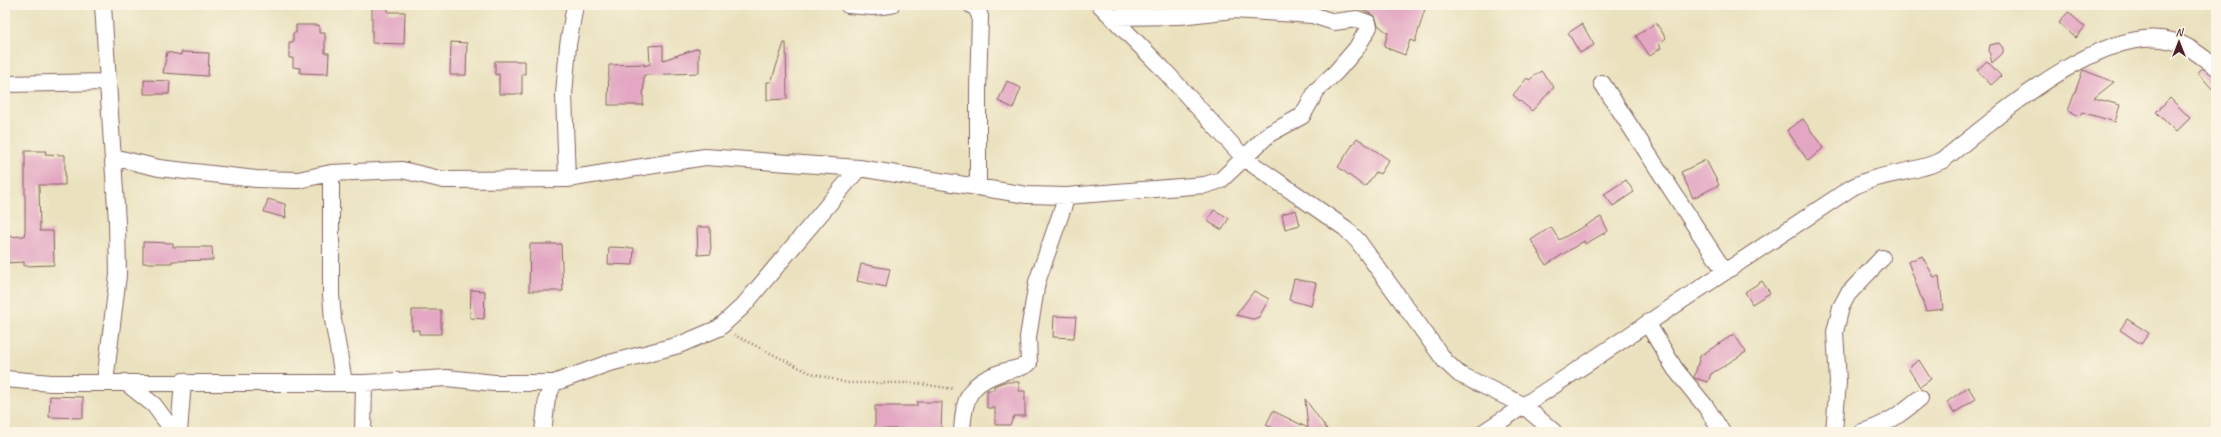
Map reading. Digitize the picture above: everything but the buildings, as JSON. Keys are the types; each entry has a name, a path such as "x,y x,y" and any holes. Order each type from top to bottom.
{"street":[{"path":"103,5 117,222 118,275 105,382"},
{"path":"567,179 564,95 568,45 575,5"},
{"path":"848,5 872,7 891,5"},
{"path":"971,5 976,8 980,16 978,76 978,186"},
{"path":"1100,5 1113,17 1245,159 1345,228 1358,241 1445,361 1459,374 1523,406 1554,432"},
{"path":"113,158 159,168 256,180 298,180 331,173 402,170 444,180 567,179 705,157 859,168 1027,195 1067,196 1213,184 1221,180 1245,159 1269,134 1302,116 1317,90 1329,80 1356,48 1369,28 1368,23 1357,19 1334,22 1312,15 1233,10 1180,16 1113,17"},
{"path":"1484,432 1859,183 1931,166 1943,160 2036,87 2104,48 2131,39 2148,38 2171,40 2186,46 2216,67"},
{"path":"5,84 108,82"},
{"path":"1602,83 1725,272"},
{"path":"5,379 51,383 364,383 448,378 494,383 554,383 606,364 679,345 719,328 743,306 859,168"},
{"path":"331,173 331,295 333,320 344,382"},
{"path":"962,432 964,411 971,391 981,380 1029,363 1028,337 1038,282 1067,196"},
{"path":"1834,432 1838,382 1835,332 1841,307 1848,294 1882,258"},
{"path":"1648,324 1671,363 1706,407 1722,432"},
{"path":"125,382 154,406 174,432"},
{"path":"179,432 183,382"},
{"path":"363,432 364,383"},
{"path":"542,432 547,398 554,383"},
{"path":"1862,432 1882,425 1898,416 1920,398"}],"path":[{"path":"719,328 808,372 846,384 914,383 971,391"}]}
